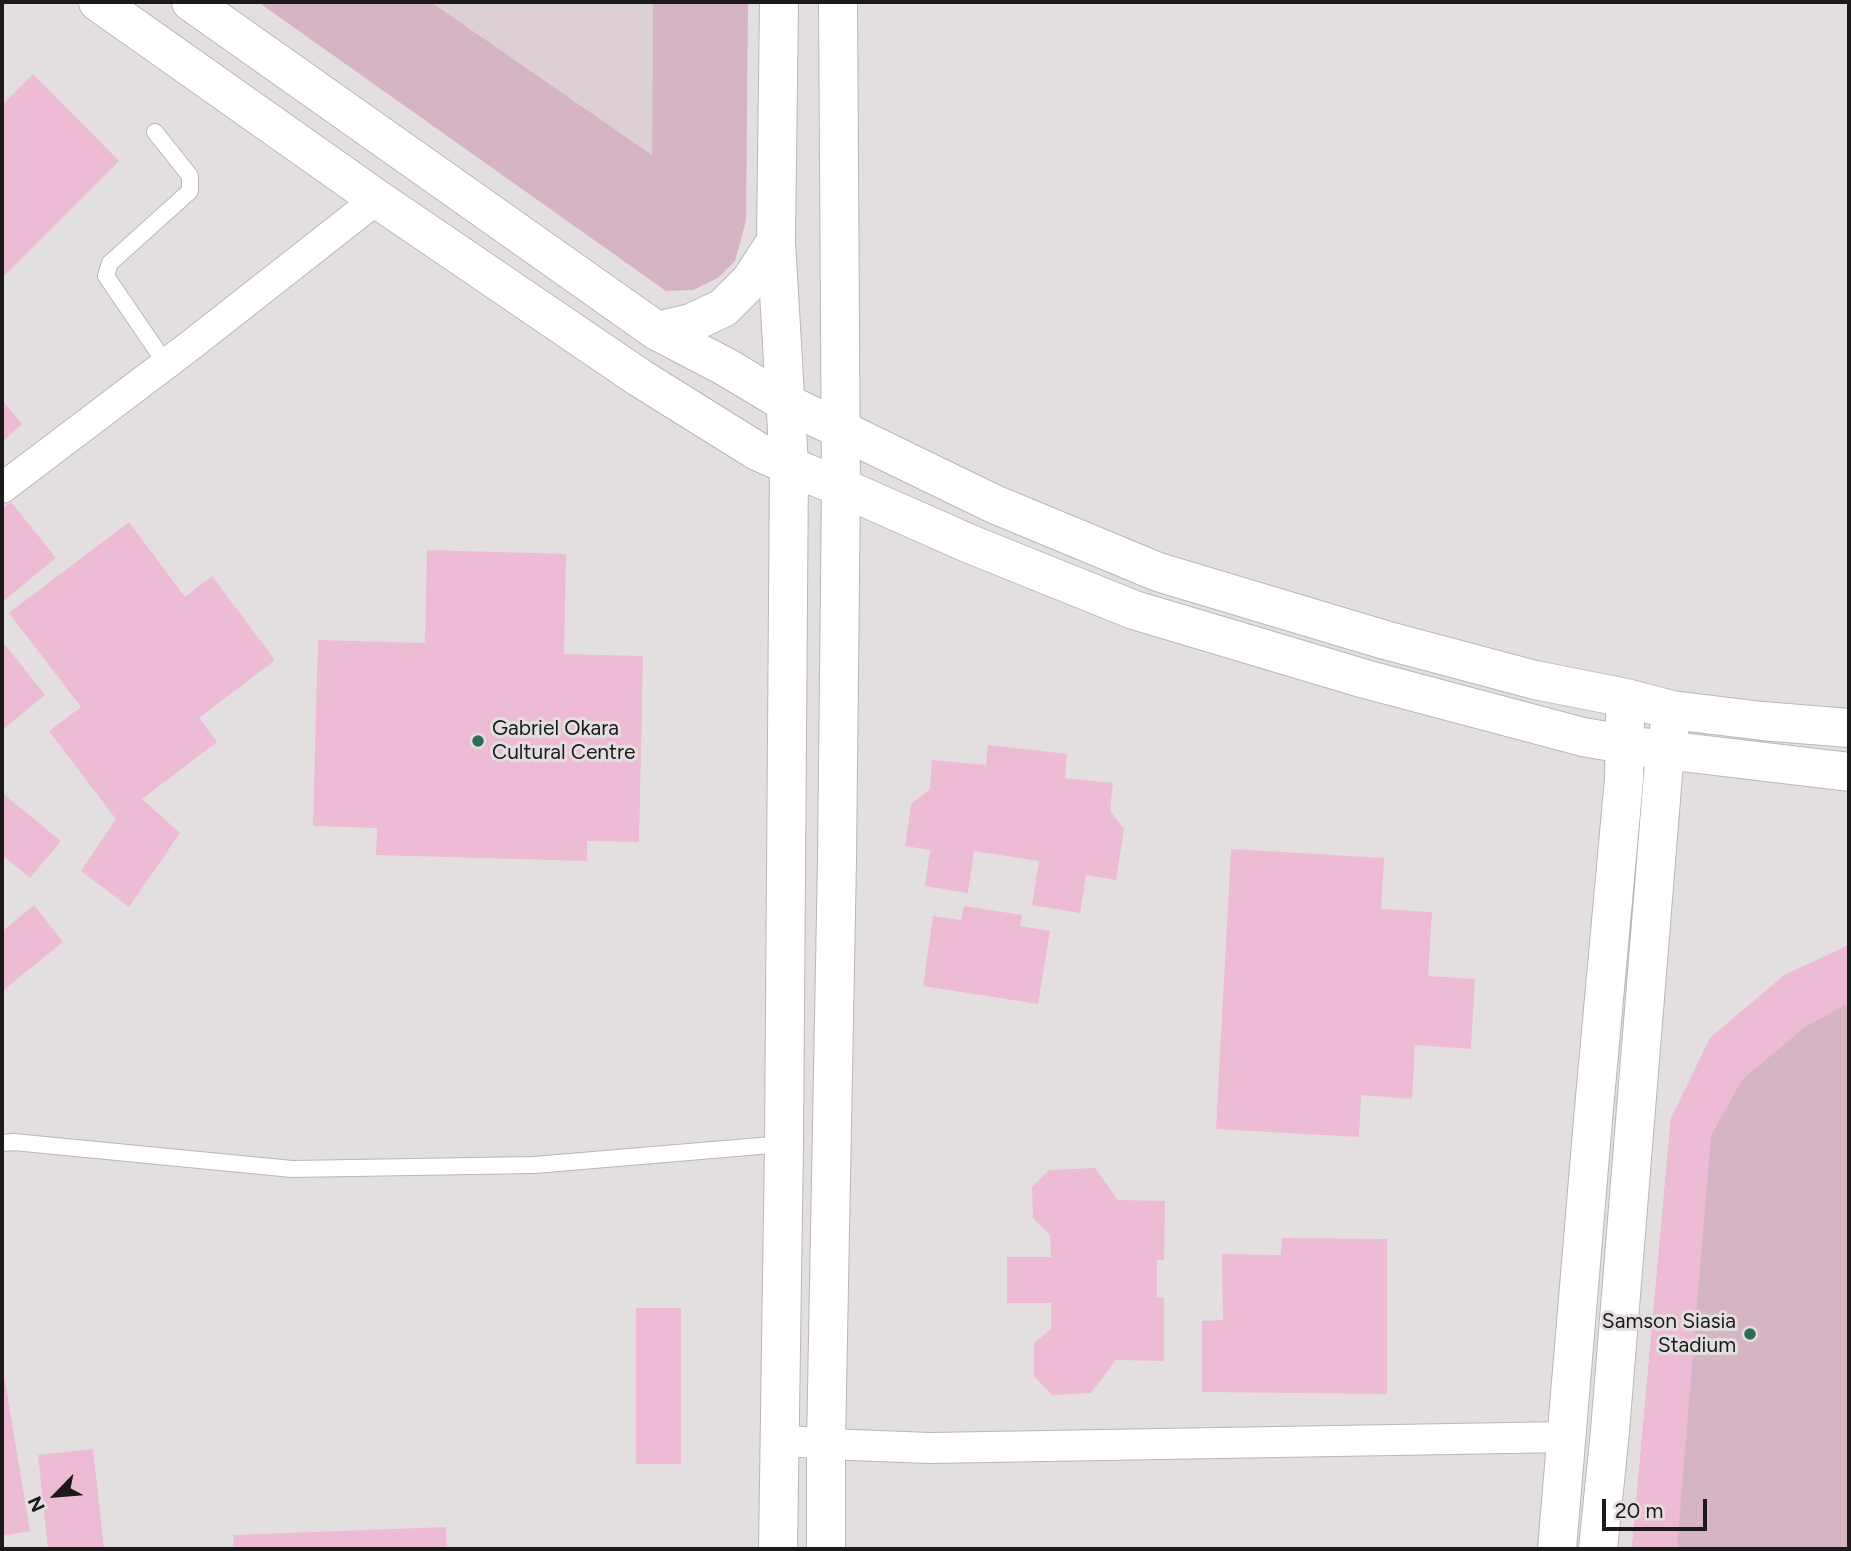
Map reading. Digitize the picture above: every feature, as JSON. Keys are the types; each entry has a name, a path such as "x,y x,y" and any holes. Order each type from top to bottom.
{"street":[{"path":"98,2 377,199 640,378 757,451 970,544 1134,610 1365,679 1583,737 1665,750 1849,772"},
{"path":"191,2 657,331 726,367 786,403 994,504 1158,572 1385,640 1535,680 1672,710 1762,721 1849,727"},
{"path":"778,1549 789,465 776,241 779,2"},
{"path":"826,1549 841,487 838,2"},
{"path":"2,488 377,199"},
{"path":"657,331 691,323 723,309 751,280 776,241"},
{"path":"1557,1549 1624,779 1626,698"},
{"path":"1598,1549 1610,1432 1665,750 1672,710"},
{"path":"778,1440 930,1448 1567,1437"}],"lane":[{"path":"155,132 190,176 190,191 110,263 106,276 166,364"},
{"path":"2,1143 292,1169 534,1165 784,1144"}],"shaded area":[{"path":"258,2 431,2 652,155 653,2 748,2 746,221 735,261 718,278 693,290 666,291"},
{"path":"431,2 653,2 652,155"},
{"name":"Samson Siasia Stadium","path":"1849,945 1849,1549 1632,1549 1671,1118 1783,976"}],"building":[{"path":"33,74 119,161 2,278 2,105"},
{"path":"2,400 22,424 2,442"},
{"path":"11,502 56,558 2,602 2,509"},
{"path":"129,522 185,597 212,576 275,660 199,718 217,742 142,799 180,833 129,907 81,871 116,819 49,731 81,707 9,613"},
{"name":"Gabriel Okara Cultural Centre","path":"427,550 566,554 564,654 643,656 639,842 587,841 587,861 376,855 377,828 313,826 318,640 425,643"},
{"path":"2,641 45,695 2,730"},
{"path":"988,745 1067,754 1065,778 1113,783 1110,811 1124,829 1116,880 1086,875 1080,913 1032,905 1039,861 974,851 968,893 925,886 930,850 905,846 911,804 930,789 932,760 986,765"},
{"path":"2,793 61,841 30,878 2,855"},
{"path":"1231,849 1384,858 1381,909 1432,912 1428,976 1475,979 1471,1049 1415,1045 1412,1099 1361,1095 1359,1137 1216,1129"},
{"path":"34,905 63,942 2,991 2,927 4,930"},
{"path":"964,906 1022,915 1020,926 1050,931 1038,1004 923,986 933,916 961,920"},
{"path":"1849,945 1849,1003 1805,1027 1742,1080 1711,1136 1677,1549 1632,1549 1671,1118 1710,1038 1783,976"},
{"path":"1095,1168 1118,1200 1165,1201 1164,1260 1157,1260 1157,1297 1164,1298 1164,1361 1116,1360 1091,1393 1052,1395 1034,1376 1034,1343 1051,1329 1051,1303 1007,1303 1007,1257 1051,1257 1050,1235 1033,1218 1032,1187 1049,1170"},
{"path":"1282,1238 1387,1239 1387,1394 1202,1392 1202,1321 1223,1320 1222,1254 1281,1255"},
{"path":"636,1308 681,1308 681,1464 636,1464"},
{"path":"2,1369 30,1531 2,1536"},
{"path":"93,1449 104,1549 48,1549 38,1455"},
{"path":"446,1527 447,1549 234,1549 233,1535"}],"place":[{"name":"Gabriel Okara Cultural Centre","path":"478,741"},
{"name":"Samson Siasia Stadium","path":"1750,1334"}]}
